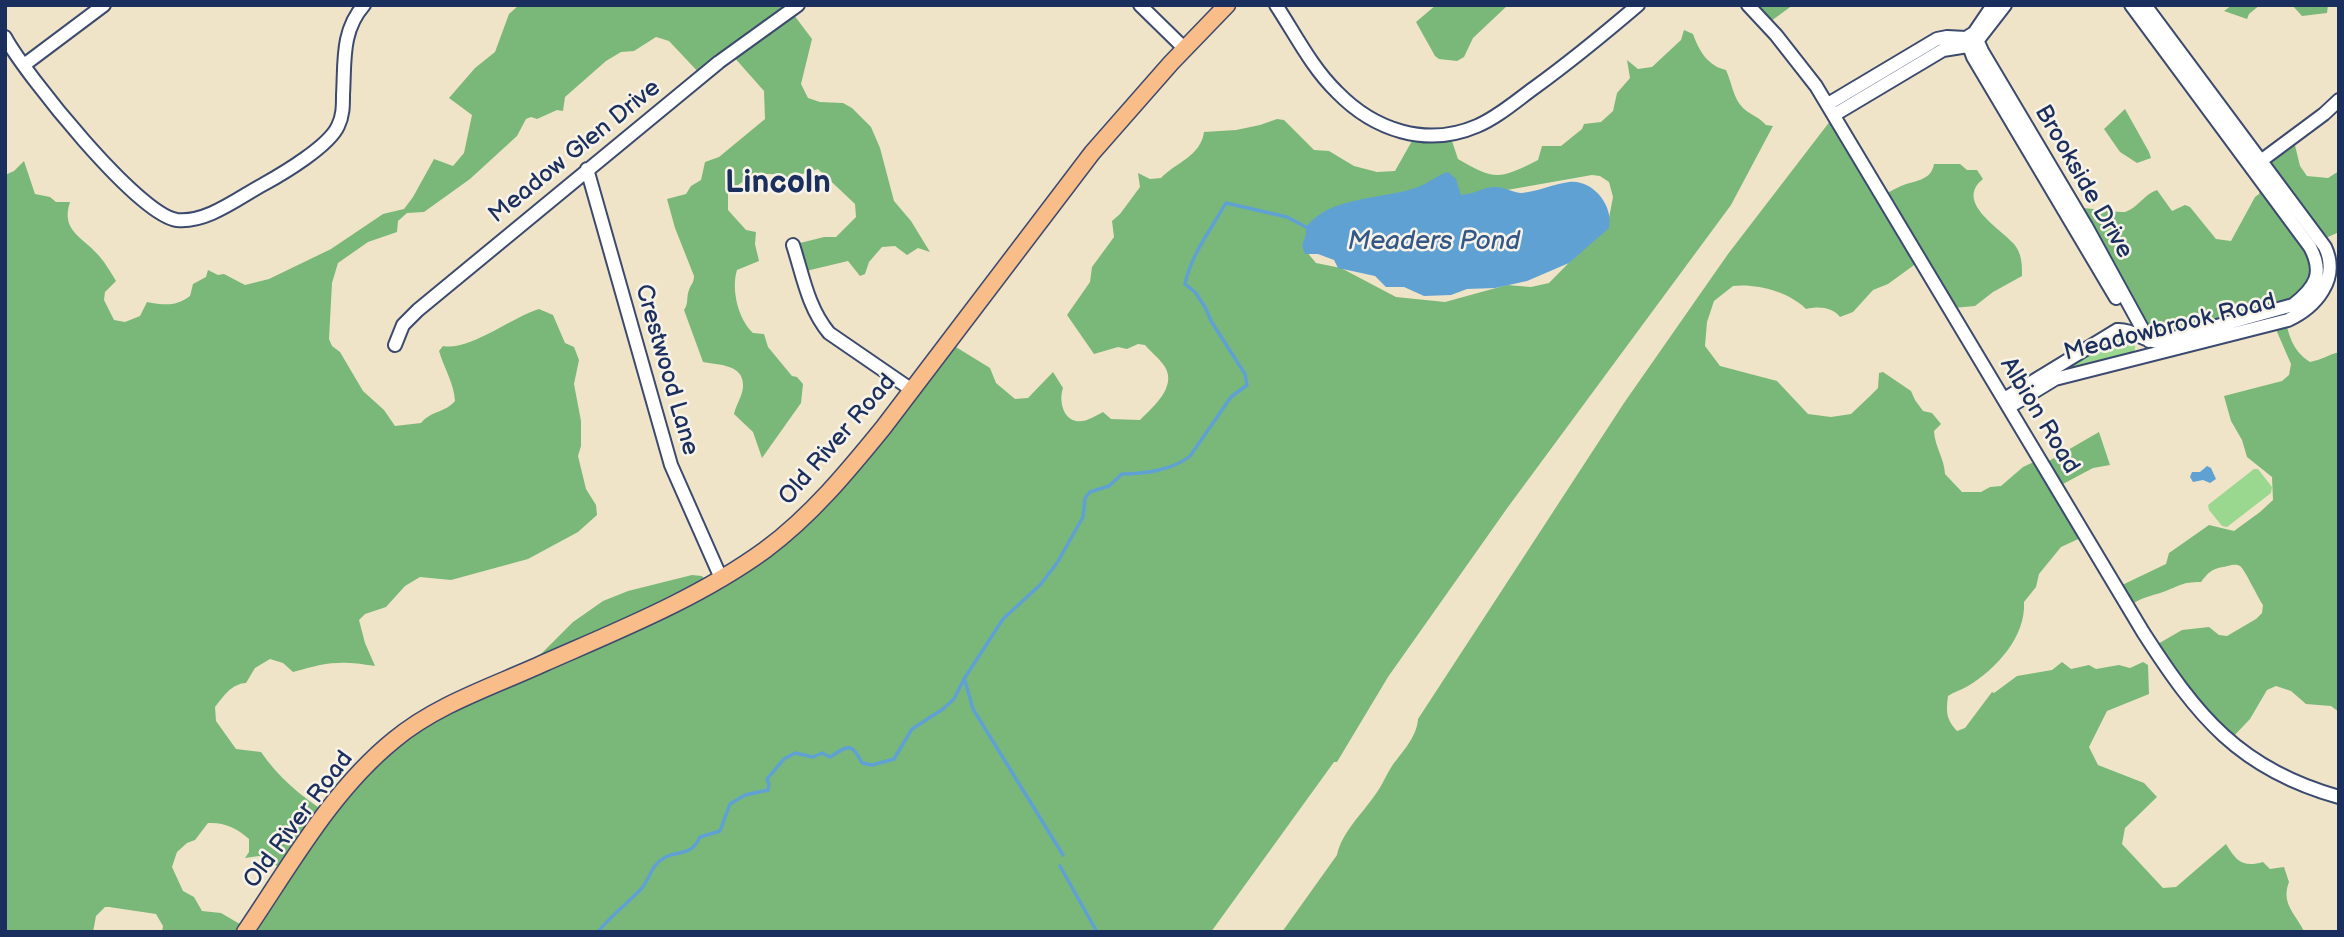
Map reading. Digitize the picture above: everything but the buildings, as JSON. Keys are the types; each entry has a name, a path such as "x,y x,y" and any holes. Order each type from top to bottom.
{"main road":[{"name":"Old River Road","path":"245,932 309,835 343,790 395,738 436,712 682,600 765,550 809,512 852,467 1092,153 1227,5"}],"street":[{"path":"24,65 104,5"},
{"path":"5,37 86,143 124,184 164,217 194,219 289,171 332,136 343,113 345,37 350,24 364,5"},
{"name":"Meadow Glen Drive","path":"395,345 403,326 418,310 719,62 798,5"},
{"path":"1140,5 1185,49"},
{"path":"1276,5 1318,70 1335,91 1355,109 1392,131 1430,136 1460,131 1493,117 1546,80 1638,5"},
{"name":"Albion Road","path":"1748,5 1776,35 1831,110 2143,632 2197,709 2243,754 2288,780 2339,797"},
{"path":"1972,40 1993,5"},
{"path":"1972,40 2005,5"},
{"path":"2131,5 2188,73"},
{"path":"2145,5 2188,73"},
{"path":"1831,110 1937,39 1947,37 1972,40"},
{"name":"Brookside Drive","path":"1972,40 1973,57 2136,335 2148,351"},
{"name":"Brookside Drive","path":"1972,40 1982,51 2086,226 2148,351"},
{"name":"Meadowbrook Road","path":"2007,403 2055,379 2148,351 2159,342 2294,304 2310,288 2318,270 2314,243 2188,73"},
{"path":"2256,165 2339,100"},
{"name":"Crestwood Lane","path":"587,169 671,464 721,578"},
{"path":"793,245 819,321 829,333 912,390"},
{"name":"Meadowbrook Road","path":"2007,403 2117,330 2127,330 2136,335"}],"green space":[{"path":"519,5 804,5 795,11 794,15 812,39 801,84 808,98 820,102 843,103 871,127 880,148 894,201 911,221 930,252 918,248 907,255 895,246 882,247 869,262 865,274 860,276 848,261 806,271 800,243 836,237 856,217 855,204 818,169 802,174 788,190 779,175 765,174 746,180 728,192 728,210 746,230 756,232 755,244 759,261 737,270 735,278 737,303 743,320 753,333 764,334 768,347 792,376 797,377 803,384 801,403 762,458 753,432 734,414 743,389 739,373 723,365 703,362 684,310 694,276 667,199 686,194 691,186 701,180 705,162 719,157 765,119 764,91 733,56 701,75 669,41 656,37 634,51 621,52 606,61 565,97 563,111 557,110 537,119 526,119 517,136 470,179 424,212 407,213 398,221 397,232 368,242 338,263 332,283 329,339 363,391 384,410 395,426 421,423 455,401 439,351 443,346 465,344 478,339 539,309 553,315 565,343 574,347 579,360 574,384 581,421 581,446 578,456 586,489 596,505 597,515 578,532 528,559 451,580 420,577 405,586 386,607 365,614 359,620 375,666 334,663 293,672 283,663 270,659 255,668 246,683 232,688 225,695 215,707 216,721 236,749 261,752 290,785 325,812 390,745 534,661 573,622 603,601 628,591 692,575 702,576 709,585 773,547 951,344 990,368 996,383 1015,399 1028,398 1053,372 1063,388 1063,408 1071,419 1083,421 1103,412 1111,419 1140,420 1157,403 1166,389 1168,374 1163,364 1145,345 1138,344 1127,349 1118,347 1094,354 1067,315 1090,282 1092,267 1114,237 1112,221 1140,187 1138,173 1150,179 1161,178 1193,153 1204,132 1236,130 1277,119 1284,120 1314,150 1329,151 1354,166 1377,172 1395,171 1417,132 1449,132 1458,159 1490,174 1506,174 1538,160 1542,146 1561,146 1582,129 1584,124 1601,122 1613,111 1617,93 1630,78 1627,60 1638,69 1652,67 1681,40 1684,30 1693,34 1701,52 1709,61 1726,70 1743,108 1766,125 1773,126 1731,205 1508,507 1388,677 1337,762 1334,762 1211,932 162,932 163,926 156,914 105,907 96,916 93,932 5,932 5,175 14,171 24,161 35,194 50,197 56,202 70,202 68,220 71,227 100,257 116,281 105,292 104,300 114,320 125,322 140,316 147,302 169,304 185,300 190,296 193,284 206,277 208,270 218,275 224,274 245,285 269,279 331,249 383,214 404,209 434,159 453,166 464,153 472,115 449,98 475,68 495,52 509,14","holes":["1592,175 1600,176 1609,182 1613,197 1608,223 1549,283 1531,287 1507,285 1445,302 1396,297 1341,268 1316,263 1306,251 1473,196","208,823 230,827 249,839 249,852 245,858 259,856 283,869 245,927 221,913 202,911 194,897 183,891 172,867 177,852 195,840"]},
{"path":"1436,5 1508,5 1473,38 1464,57 1457,61 1435,56 1416,22"},
{"path":"1749,5 1793,5 1767,24"},
{"path":"2232,5 2260,5 2247,19 2224,11"},
{"path":"2292,5 2328,5 2327,13 2302,16"},
{"path":"2125,109 2151,158 2137,163 2120,152 2104,129"},
{"path":"1834,116 1884,195 1925,177 1934,164 1960,164 1967,170 1977,170 1983,179 1975,188 1976,205 2017,248 2022,276 1993,292 1975,306 1953,308 1921,260 1888,284 1873,290 1853,312 1840,317 1825,308 1806,309 1791,298 1772,290 1733,286 1714,301 1707,322 1705,346 1720,366 1777,381 1808,414 1831,417 1851,414 1878,388 1879,373 1883,372 1911,391 1923,411 1932,413 1941,424 1934,431 1945,474 1962,492 1981,492 1990,487 2001,486 2023,467 2042,458 2047,462 2099,432 2110,465 2093,468 2061,485 2087,535 2061,547 2039,574 2036,587 2024,602 2020,628 2015,639 1989,671 1948,696 1949,719 1957,731 1965,728 1992,692 2017,676 2052,670 2062,662 2071,669 2089,665 2096,669 2119,665 2130,668 2143,662 2148,665 2149,694 2107,711 2089,747 2098,765 2144,783 2157,797 2125,828 2122,844 2163,888 2176,887 2226,844 2241,862 2263,862 2270,869 2284,867 2289,882 2288,902 2304,931 1282,932 1337,855 1348,831 1412,738 1418,719 1624,403 1728,254"},
{"path":"2293,137 2300,166 2307,176 2328,178 2339,171 2339,232 2315,243 2323,257 2326,276 2284,313 2289,334 2304,358 2310,362 2339,352 2339,712 2331,706 2306,704 2291,691 2276,686 2267,690 2250,719 2232,738 2213,723 2156,645 2182,630 2209,627 2219,635 2227,636 2256,619 2262,613 2263,605 2242,568 2234,565 2215,569 2201,582 2181,585 2132,604 2120,586 2166,564 2169,553 2209,525 2234,531 2273,500 2272,477 2247,457 2242,440 2231,421 2224,396 2282,381 2289,375 2291,364 2271,318 2149,354 2063,206 2125,212 2157,190 2172,211 2185,205 2190,207 2216,239 2231,241 2259,194 2262,183 2252,164"},
{"path":"2117,330 2133,337 2135,348 2129,357 2037,378"},
{"path":"2254,469 2258,469 2272,487 2271,493 2227,527 2222,526 2208,505"}],"water":[{"name":"Meaders Pond","path":"1448,172 1456,179 1461,195 1491,187 1522,193 1578,182 1594,189 1605,203 1610,220 1609,228 1569,263 1527,281 1495,288 1467,289 1451,295 1424,296 1404,287 1386,287 1375,276 1338,268 1334,260 1318,254 1305,254 1302,246 1306,227 1329,209 1418,187"},
{"path":"2207,466 2211,468 2216,479 2210,483 2203,480 2193,482 2190,477 2192,472 2200,472"}],"waterway":[{"path":"598,932 641,889 660,861 669,855 692,848 700,837 720,831 730,804 745,795 768,790 767,779 784,759 795,753 813,757 822,753 830,757 849,748 855,751 862,763 872,765 894,759 912,729 954,699 1003,619 1040,585 1057,563 1083,517 1085,498 1090,492 1109,486 1122,474 1158,470 1183,461 1190,456 1231,397 1247,385 1245,374 1205,307 1195,292 1185,284 1197,252 1226,203 1287,217 1306,227"},
{"path":"965,681 973,709 1063,855"},
{"path":"1060,866 1097,932"}],"district":[{"name":"Lincoln","path":"778,184"}]}
